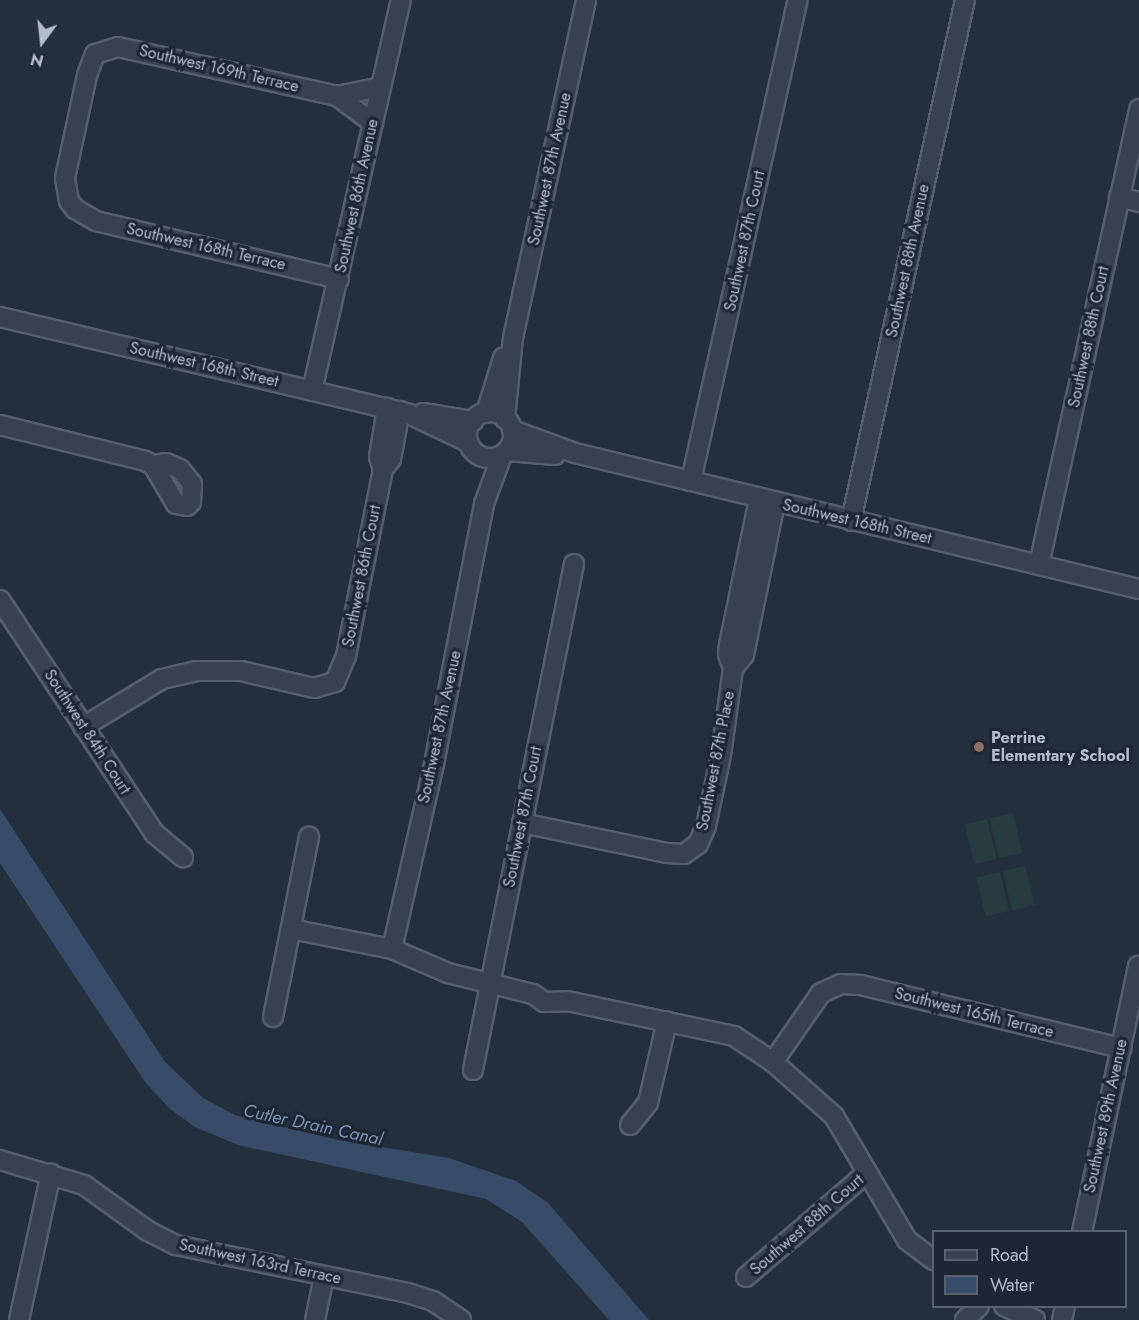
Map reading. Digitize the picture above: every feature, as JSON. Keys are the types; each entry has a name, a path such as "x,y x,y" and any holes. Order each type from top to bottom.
{"street":[{"name":"Southwest 86th Avenue","path":"312,391 401,0"},
{"name":"Southwest 87th Avenue","path":"392,949 434,764 483,504 504,453 509,424 513,338 586,0"},
{"name":"Southwest 87th Court","path":"691,481 798,0"},
{"name":"Southwest 88th Avenue","path":"851,521 965,0"},
{"name":"Southwest 169th Terrace","path":"75,208 69,201 65,178 90,62 100,50 118,47 151,52 337,96 373,123"},
{"name":"Southwest 169th Terrace","path":"337,96 381,87"},
{"name":"Southwest 88th Court","path":"1039,565 1139,109"},
{"path":"1119,197 1139,202"},
{"name":"Southwest 168th Terrace","path":"75,208 96,221 339,279"},
{"name":"Southwest 168th Street","path":"0,317 399,411 479,417 509,424 574,453 1139,589"},
{"name":"Southwest 87th Avenue","path":"483,504 473,448 479,417 506,349 513,338"},
{"name":"Southwest 168th Street","path":"399,411 489,458 504,453 574,453"},
{"name":"Southwest 86th Court","path":"83,727 162,679 196,671 241,671 314,688 335,682 344,665 383,469 379,457 399,411"},
{"path":"0,425 131,456 153,465"},
{"name":"Southwest 87th Place","path":"522,823 668,853 692,850 706,826 733,668 744,655 767,501"},
{"name":"Southwest 87th Court","path":"473,1070 574,564"},
{"name":"Southwest 84th Court","path":"0,600 154,833 183,857"},
{"path":"273,1017 309,837"},
{"path":"291,929 392,949 448,973 533,994 544,1002 567,1001 667,1021 717,1034 736,1048 754,1050 773,1062 834,1116 900,1224 915,1233 920,1246 932,1259"},
{"name":"Southwest 89th Avenue","path":"1082,1230 1138,966"},
{"name":"Southwest 165th Terrace","path":"773,1062 827,988 841,984 861,985 1120,1048"},
{"path":"630,1125 648,1103 667,1021"},
{"name":"Southwest 163rd Terrace","path":"0,1160 51,1173 84,1185 148,1231 176,1245 421,1296 461,1320"},
{"path":"19,1320 51,1173"},
{"name":"Southwest 88th Court","path":"746,1277 867,1173"},
{"path":"315,1320 324,1275"},
{"path":"965,1320 977,1308"},
{"path":"1008,1308 1035,1320"}],"green space":[{"path":"1013,813 1022,853 999,858 990,818"},
{"path":"987,819 997,859 975,864 965,825"},
{"path":"1025,866 1035,905 1012,910 1003,872"},
{"path":"1000,872 1009,911 986,916 977,877"}],"water":[{"path":"0,809 165,1062 203,1098 235,1115 338,1140 449,1158 516,1181 548,1203 649,1320 609,1320 522,1222 486,1199 238,1145 195,1127 170,1109 145,1082 0,863"}],"place":[{"name":"Perrine Elementary School","path":"979,747"}],"water label":[{"name":"Cutler Drain Canal","path":"313,1125"}]}
